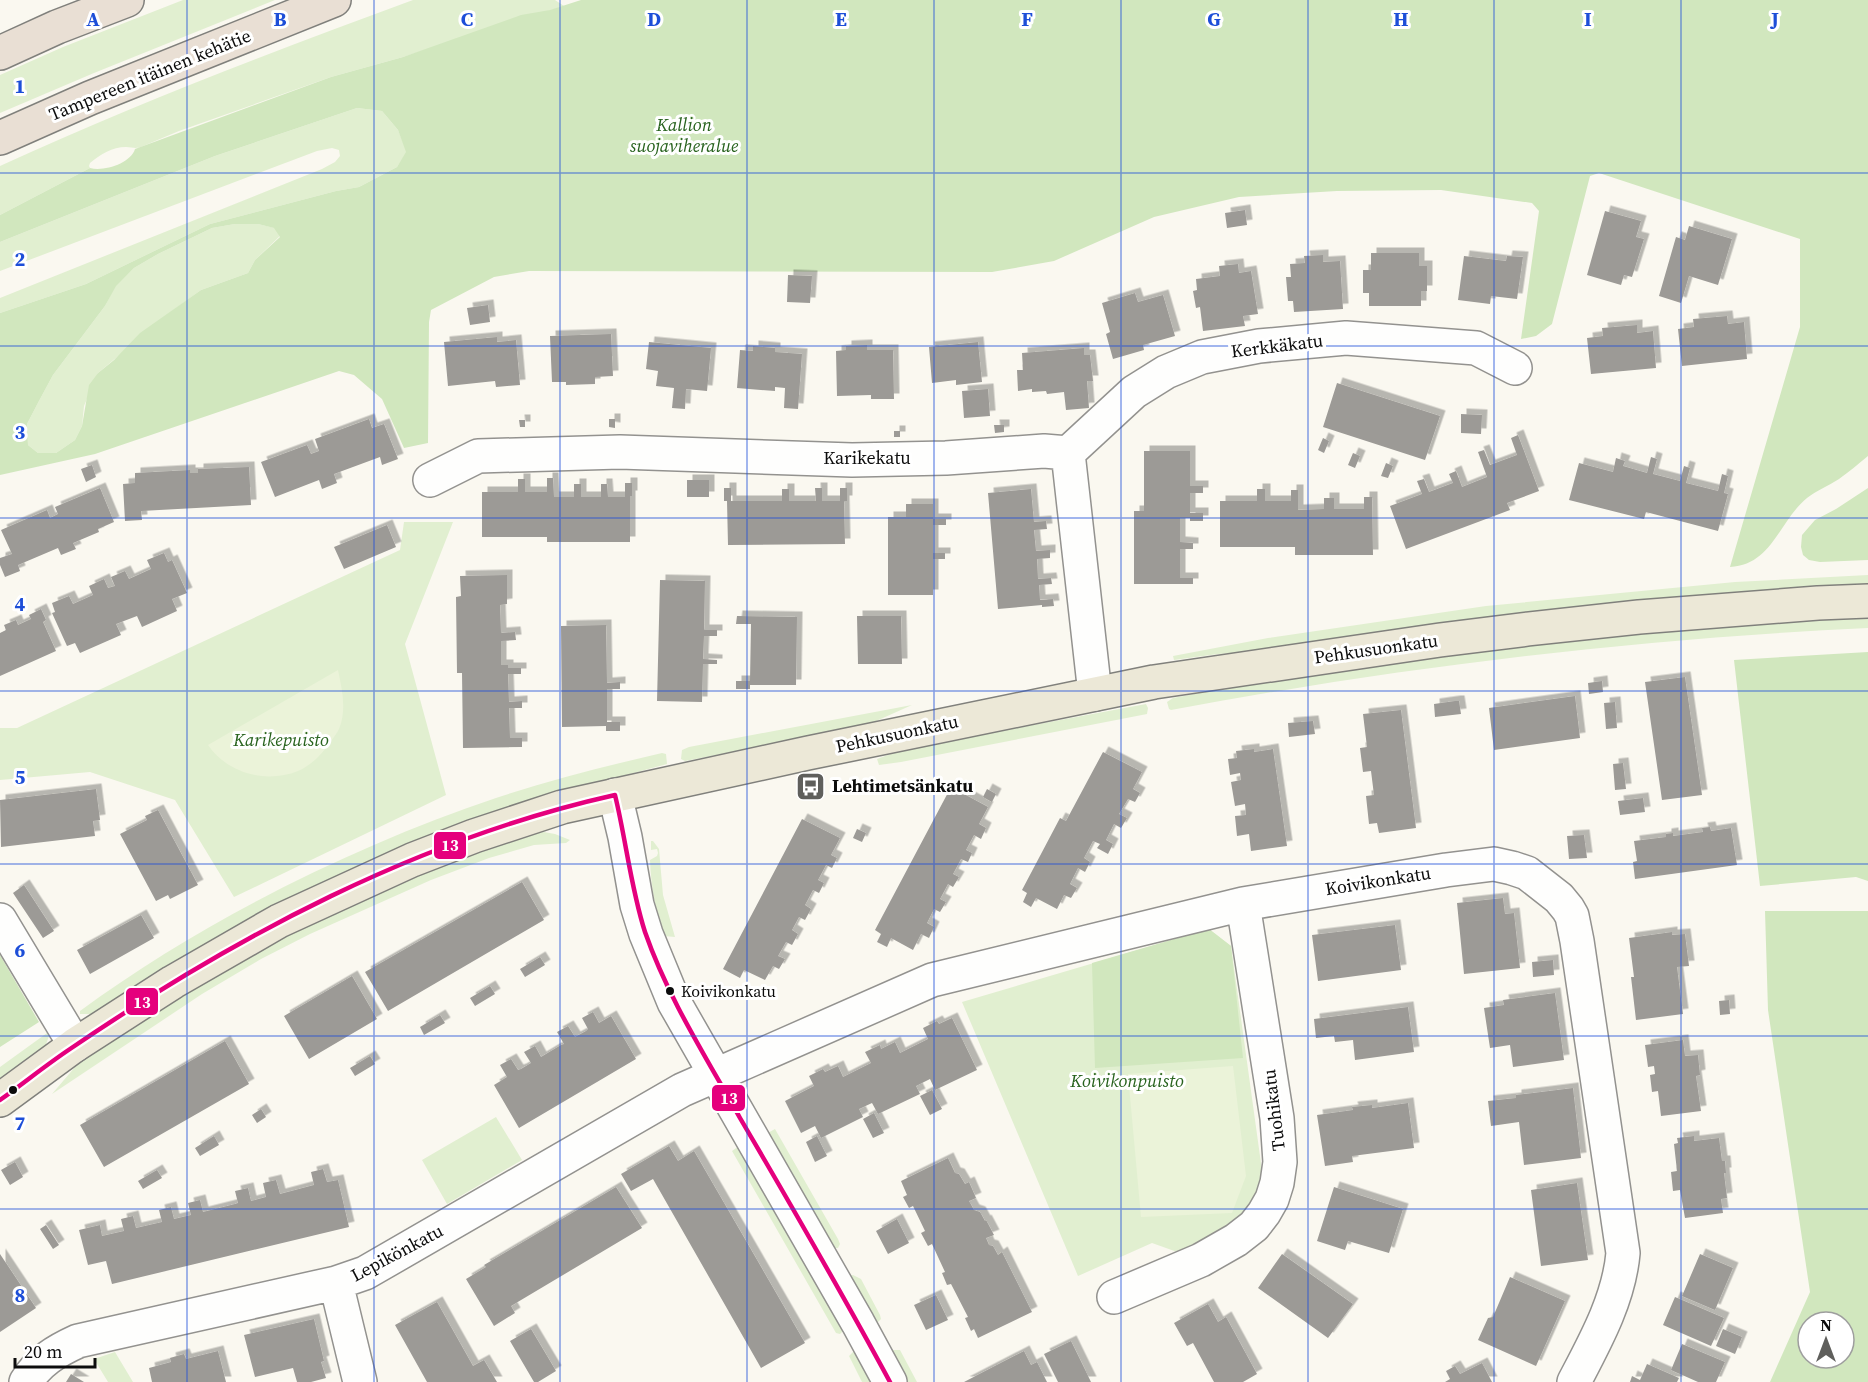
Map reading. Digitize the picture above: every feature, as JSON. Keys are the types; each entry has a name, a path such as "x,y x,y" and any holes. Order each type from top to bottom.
{"highway":[{"path":"0,53 57,27 127,0"},
{"name":"Tampereen itäinen kehätie","path":"0,138 90,98 334,0"}],"main road":[{"name":"Pehkusuonkatu","path":"0,1100 75,1045 173,982 279,921 412,860 534,815 819,750 1154,682 1528,629 1639,617 1868,601"}],"street":[{"name":"Kerkkäkatu","path":"1068,453 1134,392 1166,372 1202,357 1259,346 1346,338 1476,348 1515,368"},
{"name":"Karikekatu","path":"429,480 478,456 620,452 852,460 946,458 1044,451 1068,453"},
{"path":"1068,453 1095,694"},
{"path":"615,795 638,905 646,933 674,1002 890,1382"},
{"name":"Koivikonkatu","path":"715,1074 932,980 1243,904 1494,864 1527,873 1559,898 1568,909 1576,934 1623,1253 1618,1281 1608,1311 1574,1382"},
{"name":"Tuohikatu","path":"1114,1297 1201,1260 1236,1240 1254,1226 1264,1213 1277,1183 1280,1162 1277,1118 1243,904"},
{"path":"0,920 75,1045"},
{"name":"Lepikönkatu","path":"26,1382 41,1363 78,1341 336,1283 365,1273 663,1101 715,1074"},
{"path":"336,1283 360,1382"}],"green space":[{"path":"183,0 275,0 0,113 0,75 63,47"},
{"path":"413,0 555,0 564,6 403,57 331,77 179,131 141,147 121,147 111,150 90,163 90,168 0,215 0,166 205,79"},
{"name":"Kallion suojaviheralue","path":"581,0 1868,0 1868,456 1797,507 1774,540 1756,559 1730,567 1800,327 1800,239 1599,173 1590,176 1552,324 1536,336 1521,339 1539,211 1532,203 1441,190 1337,191 1239,197 1154,217 1054,261 992,272 529,271 494,277 431,310 428,443 404,448 382,399 354,375 339,371 95,454 0,475 0,313 86,284 210,224 359,187 397,167 406,152 398,130 382,111 357,108 215,156 0,242 0,215 90,168 102,169 123,162 135,149 331,77 403,57 521,15 550,10","holes":["235,224 258,224 274,228 280,237 255,260 248,273 201,290 140,333 98,373 89,385 82,426 75,440 56,453 38,453 28,445 27,424 53,375 105,306 116,286 134,268 212,228"]},
{"path":"357,108 382,111 398,130 407,152 397,167 359,187 210,224 86,284 0,313 0,298 322,169 335,162 340,156 339,150 332,148 317,151 0,271 0,242 215,156"},
{"path":"235,224 258,224 275,228 280,236 255,260 248,273 201,290 168,314 98,373 84,406 82,426 75,440 56,453 38,453 28,445 27,424 53,375 105,306 115,286 134,268 158,254 212,228"},
{"path":"1868,488 1868,560 1820,562 1809,560 1803,555 1802,535 1815,520"},
{"name":"Karikepuisto","path":"404,522 453,522 405,644 446,795 234,897 175,800 90,772 0,780 0,728 17,728 400,550"},
{"path":"1868,575 1868,587 1174,660 1173,656 1268,638 1486,606 1735,582"},
{"path":"1868,615 1868,628 1605,647 1431,668 1171,710 1167,702 1173,698 1367,664 1674,628"},
{"path":"1868,652 1868,881 1856,877 1760,886 1734,660"},
{"path":"338,670 343,707 339,729 321,754 298,771 273,776 248,773 226,763 208,745"},
{"path":"1146,704 1147,714 901,762 879,765 877,759 904,749"},
{"path":"912,705 865,726 685,761 681,759 682,750 689,747"},
{"path":"662,753 666,754 667,764 522,803 415,841 325,881 250,918 95,1014 80,1014 80,1011 127,978 176,947 227,917 333,863 442,817 496,798 537,785"},
{"path":"544,832 570,840 566,843 534,845 489,858 431,880 310,934 261,959 202,994 52,1094 81,1060 237,960 412,875 534,833"},
{"path":"651,841 659,849 663,895 675,937 664,936 658,917 652,889 650,860 658,853 657,849 651,850"},
{"path":"1765,911 1868,911 1868,1382 1770,1382 1796,1324 1796,1370 1856,1370 1856,1310 1802,1310 1810,1292 1768,1010"},
{"name":"Koivikonpuisto","path":"1209,929 1231,946 1264,1185 1241,1225 1180,1253 1152,1243 1078,1276 962,1002"},
{"path":"1209,929 1231,946 1243,1058 1095,1068 1092,963"},
{"path":"0,955 39,1022 0,1047"},
{"path":"47,1033 49,1036 45,1047 0,1082 0,1067"},
{"path":"1233,1066 1246,1176 1232,1213 1141,1217 1128,1074"},
{"path":"496,1117 522,1160 447,1204 422,1160"},
{"path":"775,1129 838,1239 840,1244 838,1248 832,1248 766,1134"},
{"path":"739,1146 844,1330 840,1334 836,1333 732,1151"},
{"path":"853,1275 861,1279 880,1315 881,1319 877,1323 849,1276"},
{"path":"900,1350 917,1382 906,1382 892,1351"},
{"path":"854,1351 873,1382 862,1382 849,1356"},
{"path":"115,1352 133,1382 108,1382 94,1359"}],"building":[{"path":"1245,210 1247,225 1227,228 1225,213"},
{"path":"1605,211 1641,221 1636,237 1644,239 1632,277 1624,275 1621,285 1587,275"},
{"path":"1689,226 1732,239 1718,285 1689,276 1681,303 1659,296 1676,237 1685,240"},
{"path":"1371,253 1419,253 1419,266 1427,266 1427,291 1421,291 1421,306 1369,306 1369,293 1363,293 1363,270 1371,270"},
{"path":"1323,255 1323,262 1340,261 1343,309 1294,312 1293,301 1288,301 1286,277 1291,277 1290,264 1305,263 1304,256"},
{"path":"1464,256 1506,261 1507,256 1523,257 1517,299 1491,296 1490,304 1458,300"},
{"path":"1238,264 1239,273 1251,271 1258,314 1243,316 1245,326 1203,331 1200,307 1196,308 1193,291 1197,290 1196,279 1220,276 1219,266"},
{"path":"788,275 812,276 810,303 787,302"},
{"path":"1135,293 1138,302 1163,295 1175,336 1143,345 1144,350 1113,359 1106,334 1110,332 1102,303"},
{"path":"488,305 490,322 470,325 467,308"},
{"path":"1727,316 1728,324 1744,322 1747,359 1682,366 1678,329 1694,327 1693,319"},
{"path":"1637,325 1637,333 1653,331 1656,368 1591,374 1587,338 1603,336 1602,328"},
{"path":"611,334 613,376 595,377 595,384 566,385 566,382 552,382 550,336"},
{"path":"497,337 497,342 516,340 520,385 496,387 495,381 448,386 444,342"},
{"path":"649,342 711,348 707,391 686,389 685,409 672,408 674,388 656,386 658,371 646,369"},
{"path":"978,342 982,382 956,385 956,380 932,383 929,347"},
{"path":"867,345 867,350 893,350 894,399 871,399 871,395 837,396 836,351 846,350 846,346"},
{"path":"753,346 775,348 775,352 802,354 798,409 784,408 785,388 775,387 775,391 737,388 740,350 753,351"},
{"path":"1084,348 1084,355 1090,355 1093,381 1087,381 1089,408 1066,410 1064,392 1047,394 1046,391 1032,392 1032,389 1018,391 1017,370 1023,370 1022,353"},
{"path":"1337,383 1440,416 1425,460 1323,427"},
{"path":"988,389 990,416 964,418 962,391"},
{"path":"1461,414 1482,415 1481,434 1461,433"},
{"path":"369,419 372,428 384,424 398,459 382,465 380,457 334,474 337,483 322,489 319,480 275,497 261,462 307,445 311,454 319,451 315,439"},
{"path":"609,419 615,419 615,428 609,427"},
{"path":"519,420 525,420 525,427 520,427"},
{"path":"994,425 1004,425 1004,432 995,433"},
{"path":"894,431 900,431 900,437 894,437"},
{"path":"1518,435 1539,491 1507,503 1510,510 1406,549 1390,506 1422,494 1417,481 1424,479 1429,492 1453,483 1449,474 1456,471 1462,487 1487,477 1478,452 1484,450 1490,465 1517,455 1511,438"},
{"path":"1323,438 1329,441 1324,453 1318,450"},
{"path":"1144,451 1190,451 1190,486 1203,486 1203,493 1190,493 1190,513 1203,513 1203,521 1180,518 1180,542 1193,543 1193,549 1180,549 1180,578 1193,578 1193,584 1134,584 1134,511 1144,511"},
{"path":"1353,453 1360,456 1355,468 1348,465"},
{"path":"1651,457 1657,459 1653,474 1680,481 1684,466 1690,468 1686,483 1718,491 1722,474 1728,476 1724,493 1728,494 1718,531 1646,512 1644,519 1569,500 1579,463 1613,472 1616,458 1625,461 1623,466 1647,473"},
{"path":"1386,463 1393,466 1388,478 1381,476"},
{"path":"92,465 96,477 86,482 81,469"},
{"path":"249,467 251,505 141,511 142,520 125,521 123,484 135,483 135,473 190,470 190,473 198,473 198,469"},
{"path":"547,478 553,478 554,497 574,497 574,484 581,484 581,497 601,497 601,484 607,484 608,497 625,497 625,483 632,483 630,542 547,542 547,537 482,537 482,492 518,492 518,479 525,479 525,492 547,492"},
{"path":"687,480 709,480 709,497 687,497"},
{"path":"100,488 114,522 98,529 99,532 73,543 76,549 61,555 58,548 18,565 20,571 5,577 0,558 12,554 1,530 47,510 50,518 58,514 55,507"},
{"path":"724,488 731,488 731,501 782,501 782,489 789,489 789,501 816,501 815,488 822,488 822,501 840,501 840,488 847,488 847,501 844,501 845,544 728,545 727,501 724,501"},
{"path":"1031,489 1034,522 1046,521 1047,529 1034,530 1036,551 1050,550 1050,558 1037,559 1038,579 1051,578 1052,584 1039,585 1040,600 1053,599 1054,606 998,609 988,493"},
{"path":"1257,489 1265,489 1265,501 1291,501 1291,490 1298,490 1298,510 1324,509 1324,498 1334,498 1334,509 1364,509 1364,497 1372,497 1373,555 1295,555 1295,547 1220,547 1220,501 1257,501"},
{"path":"906,504 933,504 933,519 946,519 946,525 933,525 933,553 945,553 945,559 933,559 933,595 888,595 888,517 906,517"},
{"path":"387,525 396,547 344,569 334,547"},
{"path":"164,553 168,562 172,560 187,593 172,599 177,611 142,627 137,616 116,624 121,635 80,653 75,643 67,646 52,613 55,612 52,603 69,596 73,604 93,595 89,586 104,579 108,588 115,586 111,577 125,571 129,579 151,569 147,560"},
{"path":"507,575 507,604 500,605 501,633 515,632 516,640 501,641 501,665 508,665 508,668 521,668 521,674 508,674 509,702 522,701 522,708 509,708 510,738 522,738 522,747 463,748 462,673 457,673 456,597 461,596 460,576"},
{"path":"660,580 705,581 704,630 717,630 717,636 704,636 703,659 717,660 717,664 703,664 702,702 657,701"},
{"path":"41,609 46,620 43,622 56,651 0,676 0,633 6,630 4,625 16,620 18,625 31,619 29,615"},
{"path":"737,616 797,617 796,685 750,685 750,689 736,689 736,681 750,681 751,624 736,624"},
{"path":"857,616 901,616 902,664 858,664"},
{"path":"606,625 607,683 620,682 620,689 607,689 607,722 620,722 620,731 606,731 606,726 562,727 561,626"},
{"path":"1685,677 1702,795 1662,800 1645,682"},
{"path":"1602,681 1603,692 1589,694 1588,683"},
{"path":"1575,696 1580,738 1494,750 1489,708"},
{"path":"1459,701 1461,714 1435,717 1434,704"},
{"path":"1615,702 1617,728 1606,729 1604,703"},
{"path":"1401,710 1416,828 1379,833 1377,823 1369,824 1366,796 1374,795 1371,771 1363,772 1360,748 1367,747 1363,714"},
{"path":"1313,721 1315,734 1289,737 1288,723"},
{"path":"1254,749 1254,752 1273,749 1287,846 1251,851 1249,834 1237,836 1235,816 1246,815 1245,804 1235,806 1231,782 1241,780 1240,773 1230,775 1228,759 1237,758 1236,751"},
{"path":"1103,752 1142,772 1133,789 1140,793 1135,802 1128,799 1119,814 1127,818 1121,828 1114,824 1106,840 1113,844 1108,854 1097,848 1100,844 1093,841 1084,858 1090,862 1085,872 1078,868 1070,884 1077,888 1071,898 1064,895 1057,909 1036,898 1031,907 1023,902 1027,893 1022,890 1060,818 1066,821"},
{"path":"1623,763 1626,789 1615,790 1613,764"},
{"path":"951,787 988,807 979,824 986,828 981,839 974,835 966,850 972,853 968,862 961,859 953,874 959,877 953,887 948,884 940,899 946,902 940,912 934,909 927,923 934,927 929,938 921,934 913,950 891,938 887,947 877,942 881,934 875,930"},
{"path":"96,789 100,820 93,821 95,836 1,847 0,800"},
{"path":"987,789 996,794 992,802 983,797"},
{"path":"1643,798 1645,812 1620,815 1618,801"},
{"path":"158,810 198,885 170,899 168,895 156,901 120,834 147,820 145,816"},
{"path":"802,819 840,838 831,855 837,858 832,868 826,865 818,880 824,883 819,893 813,890 805,905 811,909 805,920 799,917 792,930 798,934 792,945 786,942 778,956 785,959 779,969 773,966 765,980 744,970 740,978 723,969"},
{"path":"1710,827 1711,831 1731,828 1737,865 1635,879 1633,862 1637,861 1634,841 1666,837 1666,834 1673,833 1673,836 1703,832 1702,828"},
{"path":"857,829 866,833 862,842 853,838"},
{"path":"1584,835 1587,858 1569,859 1567,836"},
{"path":"522,882 544,920 388,1011 365,972"},
{"path":"24,885 54,931 43,938 13,893"},
{"path":"1503,898 1505,914 1514,913 1520,968 1464,974 1457,903"},
{"path":"141,915 154,938 90,974 77,950"},
{"path":"1395,925 1401,970 1318,981 1312,935"},
{"path":"1672,932 1672,935 1685,934 1689,966 1677,967 1683,1014 1636,1020 1629,938"},
{"path":"540,957 545,965 525,977 520,969"},
{"path":"1553,960 1554,975 1533,977 1532,962"},
{"path":"352,976 377,1019 309,1059 284,1016"},
{"path":"490,986 495,994 475,1006 470,998"},
{"path":"1555,993 1564,1060 1513,1067 1510,1045 1490,1048 1484,1008 1504,1005 1503,1000"},
{"path":"1729,1000 1730,1014 1720,1015 1719,1001"},
{"path":"1408,1007 1414,1052 1355,1060 1353,1040 1335,1042 1334,1036 1316,1038 1314,1019"},
{"path":"593,1012 599,1023 611,1016 636,1059 519,1128 494,1085 507,1077 500,1065 511,1059 518,1070 521,1069 531,1063 524,1052 535,1046 541,1057 564,1044 557,1032 568,1026 575,1037 586,1031 588,1029 582,1018"},
{"path":"440,1015 445,1023 424,1035 420,1027"},
{"path":"952,1018 977,1070 935,1090 930,1079 916,1086 920,1094 878,1114 872,1103 859,1109 863,1117 821,1138 815,1126 801,1133 785,1101 814,1086 809,1076 823,1069 825,1072 838,1066 843,1077 871,1063 865,1052 880,1045 881,1049 895,1042 900,1053 928,1039 923,1028 937,1021 939,1024"},
{"path":"1683,1040 1685,1056 1698,1055 1700,1075 1696,1076 1701,1111 1661,1116 1658,1091 1652,1092 1650,1075 1655,1074 1654,1066 1648,1067 1645,1045"},
{"path":"225,1041 249,1084 104,1167 80,1125"},
{"path":"370,1056 375,1064 355,1076 350,1068"},
{"path":"1573,1088 1581,1158 1524,1165 1519,1122 1491,1126 1488,1101"},
{"path":"932,1090 942,1109 930,1115 920,1096"},
{"path":"1408,1103 1414,1148 1352,1156 1353,1162 1325,1166 1317,1115 1353,1110 1352,1107 1372,1105 1372,1108"},
{"path":"261,1109 266,1117 257,1123 252,1115"},
{"path":"874,1113 884,1133 873,1138 863,1119"},
{"path":"214,1136 219,1145 200,1156 195,1148"},
{"path":"817,1136 827,1156 815,1162 806,1142"},
{"path":"1694,1136 1694,1141 1719,1138 1722,1161 1725,1161 1727,1198 1721,1199 1723,1213 1685,1218 1680,1190 1673,1191 1671,1172 1677,1171 1674,1144 1678,1143 1677,1138"},
{"path":"669,1146 678,1161 694,1151 805,1343 761,1368 653,1179 631,1191 621,1174"},
{"path":"948,1158 955,1173 959,1174 965,1184 969,1182 976,1198 969,1201 974,1210 980,1212 986,1220 994,1235 986,1238 989,1245 993,1246 998,1255 1002,1252 1032,1312 978,1338 974,1329 971,1331 965,1318 968,1317 951,1284 947,1285 942,1273 945,1272 932,1244 928,1246 921,1233 925,1231 913,1206 909,1208 903,1197 907,1195 901,1181"},
{"path":"15,1162 23,1177 10,1185 1,1170"},
{"path":"323,1169 327,1182 338,1180 349,1227 112,1284 106,1261 88,1265 79,1230 100,1225 102,1236 124,1231 121,1219 133,1216 136,1228 162,1222 159,1210 171,1207 174,1219 191,1215 188,1203 200,1200 203,1212 238,1203 235,1191 248,1188 251,1201 266,1197 263,1183 276,1180 280,1194 314,1185 311,1172"},
{"path":"157,1170 162,1178 143,1189 138,1181"},
{"path":"1577,1183 1588,1260 1541,1266 1531,1190"},
{"path":"616,1187 642,1228 511,1306 515,1313 494,1326 466,1279 486,1267 484,1265"},
{"path":"1334,1187 1403,1209 1389,1253 1348,1241 1345,1250 1317,1241"},
{"path":"897,1219 909,1243 888,1254 876,1231"},
{"path":"46,1225 59,1245 53,1249 40,1229"},
{"path":"0,1254 36,1308 0,1332"},
{"path":"1282,1254 1353,1304 1328,1338 1258,1288"},
{"path":"1700,1254 1733,1268 1715,1310 1682,1296"},
{"path":"1510,1277 1565,1301 1536,1366 1478,1340 1488,1318 1493,1317"},
{"path":"936,1295 948,1320 926,1330 914,1305"},
{"path":"1675,1297 1724,1318 1711,1346 1663,1325"},
{"path":"437,1302 473,1366 484,1360 497,1382 427,1382 395,1325"},
{"path":"1208,1304 1218,1322 1226,1317 1257,1374 1243,1382 1214,1382 1193,1343 1187,1346 1174,1323"},
{"path":"314,1319 326,1378 311,1382 297,1382 293,1368 255,1377 244,1335"},
{"path":"531,1329 556,1371 538,1382 534,1382 510,1341"},
{"path":"1723,1329 1742,1337 1735,1354 1716,1346"},
{"path":"1071,1341 1091,1382 1058,1382 1044,1354"},
{"path":"1682,1344 1725,1362 1716,1382 1698,1382 1671,1370"},
{"path":"218,1351 226,1382 152,1382 149,1368 171,1362 170,1358 184,1354 186,1359"},
{"path":"1024,1351 1031,1365 1037,1362 1047,1382 964,1382"},
{"path":"1482,1363 1492,1382 1445,1382 1450,1379 1446,1371 1455,1366 1460,1374"},
{"path":"1647,1364 1679,1378 1677,1382 1630,1382 1632,1376 1640,1380"},
{"path":"71,1374 84,1382 66,1382"}],"transit line":[{"name":"13","path":"615,795 640,916 654,956 676,1004 890,1382"},
{"name":"13","path":"0,1100 61,1055 133,1007 197,968 331,896 470,837 542,814 615,795"}],"place":[{"name":"Lehtimetsänkatu","path":"811,786"},
{"name":"Koivikonkatu","path":"670,991"}]}
